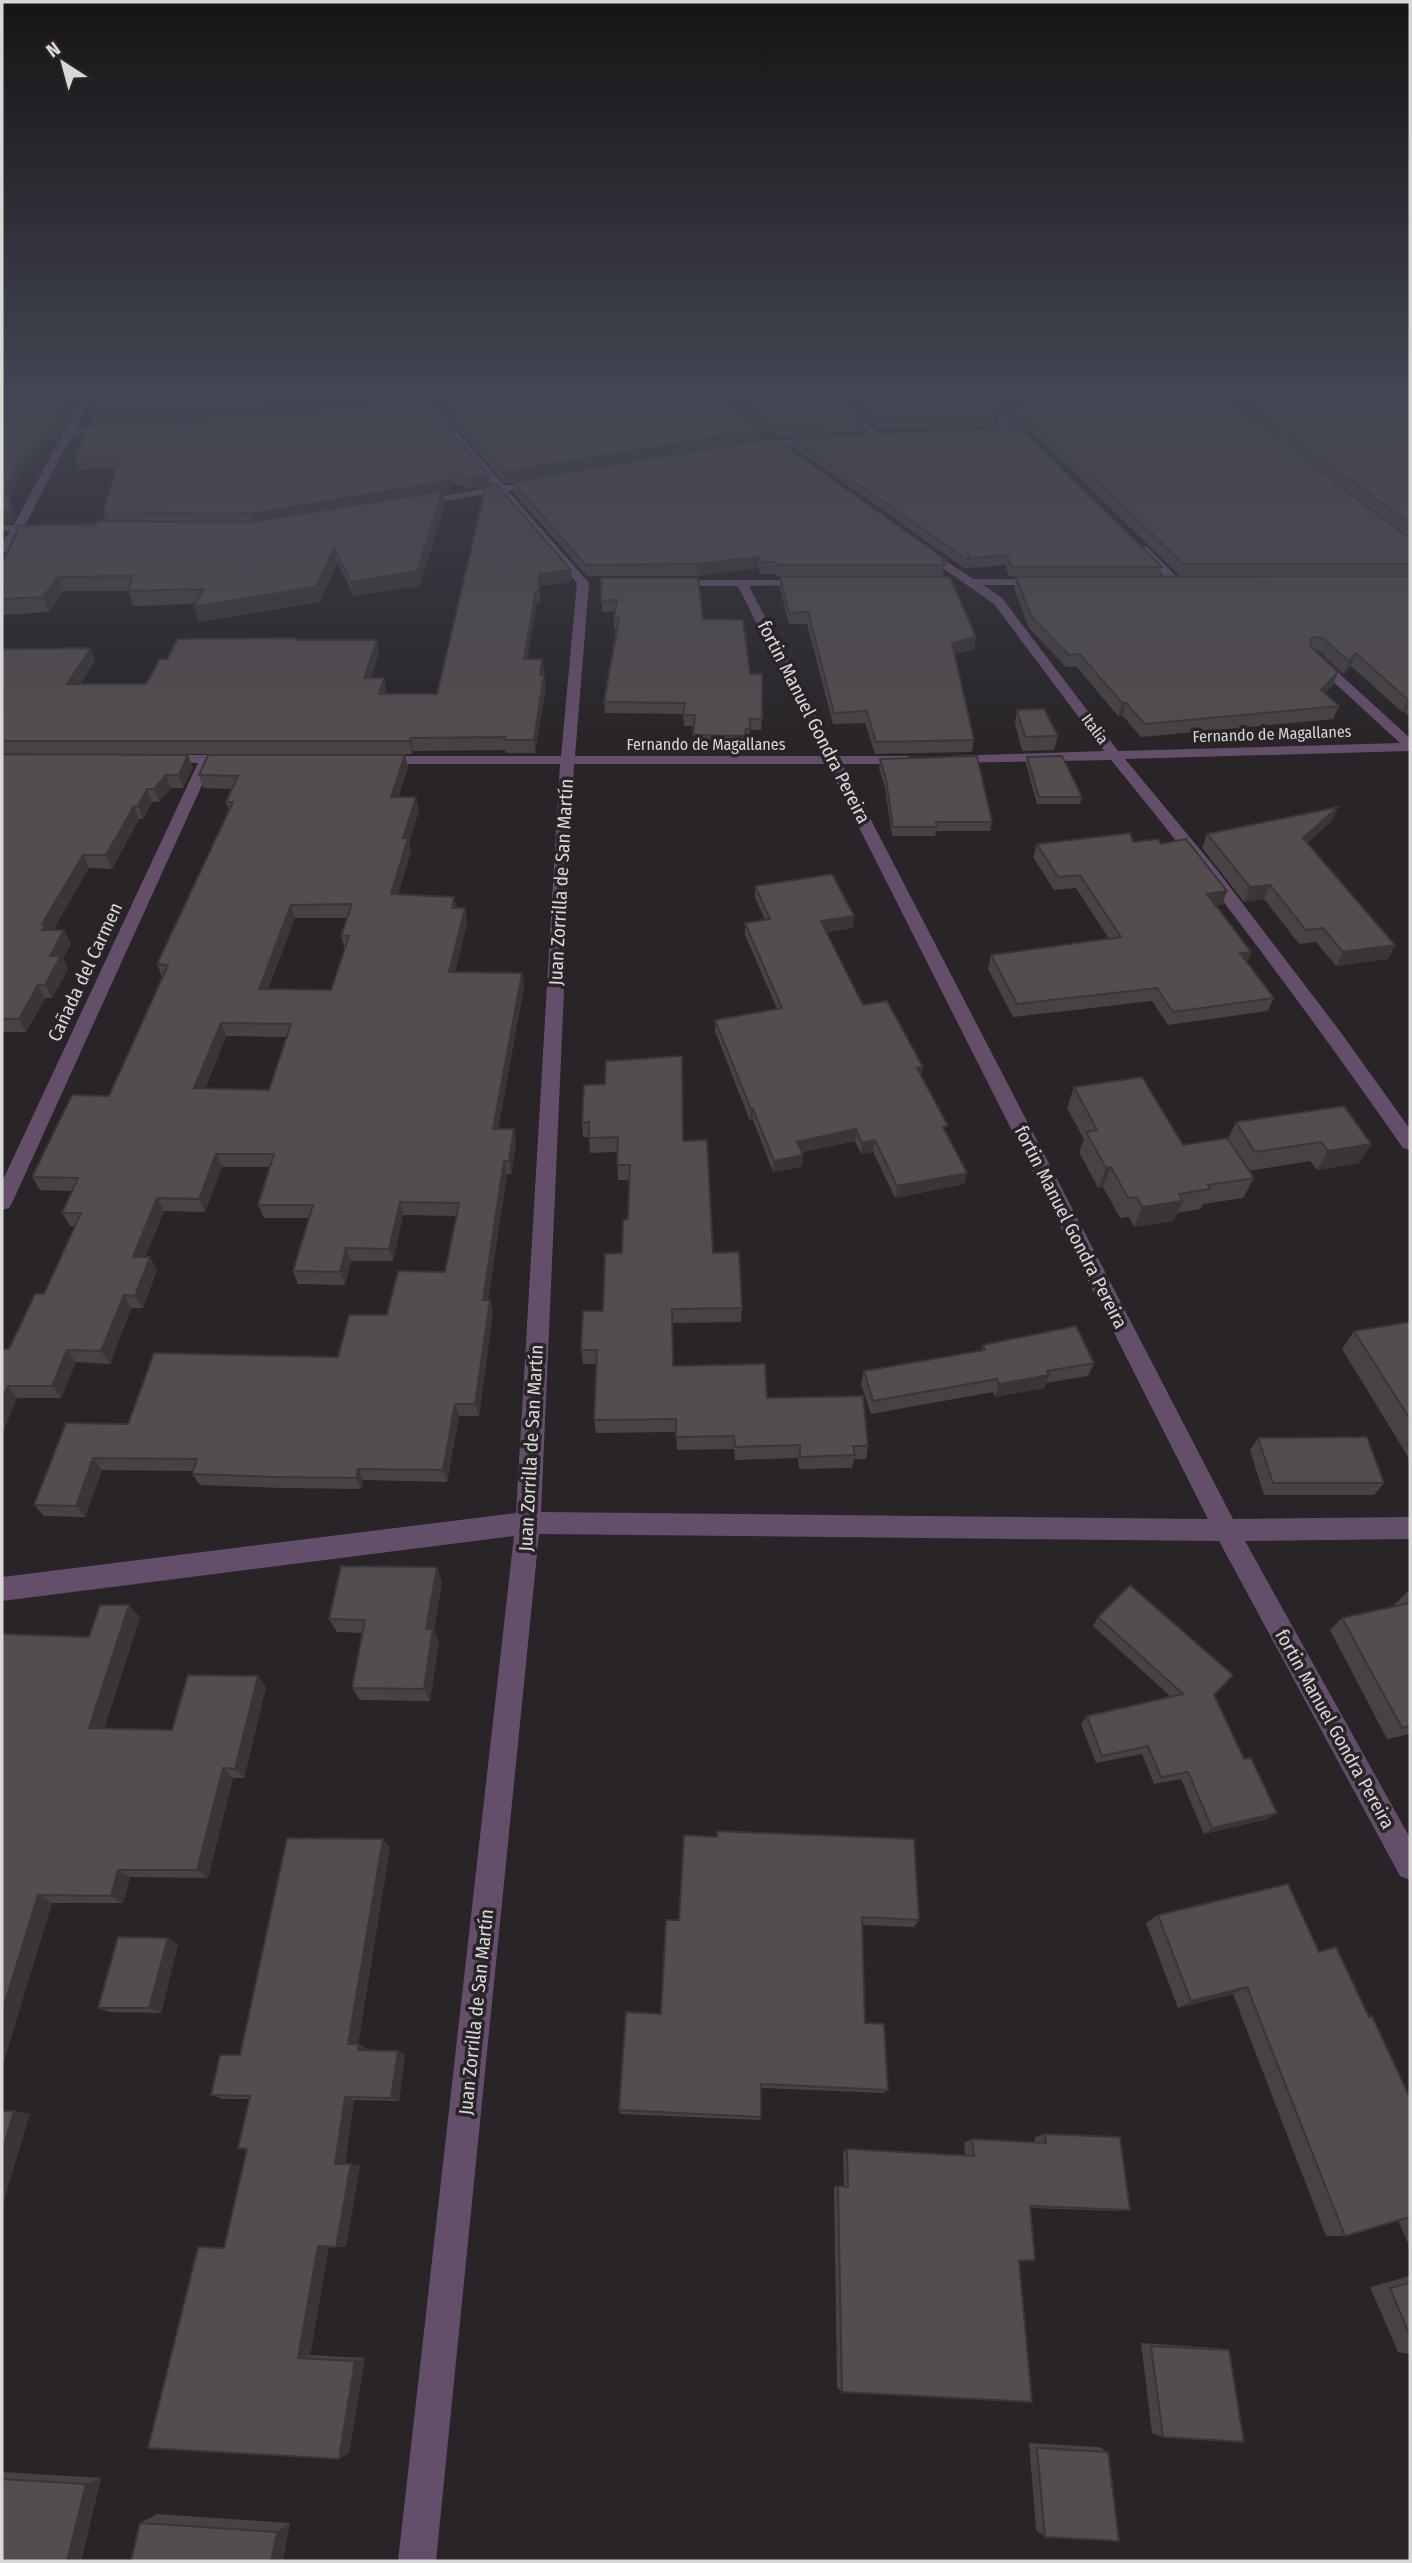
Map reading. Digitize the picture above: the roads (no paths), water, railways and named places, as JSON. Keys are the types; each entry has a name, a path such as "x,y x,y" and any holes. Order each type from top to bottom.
{"street":[{"path":"2,550 27,512"},
{"name":"Juan Zorrilla de San Martín","path":"417,2561 528,1523 567,762 590,583 522,512"},
{"path":"2,528 55,528"},
{"path":"1129,536 1176,582"},
{"name":"Italia","path":"915,544 998,601 1115,756 1220,884 1333,1034 1410,1143"},
{"path":"663,583 822,582"},
{"path":"942,582 1052,582"},
{"path":"1163,582 1190,582"},
{"name":"fortin Manuel Gondra Pereira","path":"742,583 1226,1530 1410,1866"},
{"path":"1312,654 1410,746"},
{"name":"Fernando de Magallanes","path":"359,760 835,762 1410,746"},
{"name":"Cañada del Carmen","path":"2,1203 207,759"},
{"path":"152,760 249,759"},
{"path":"2,1589 528,1523 1226,1530 1410,1528"}]}
